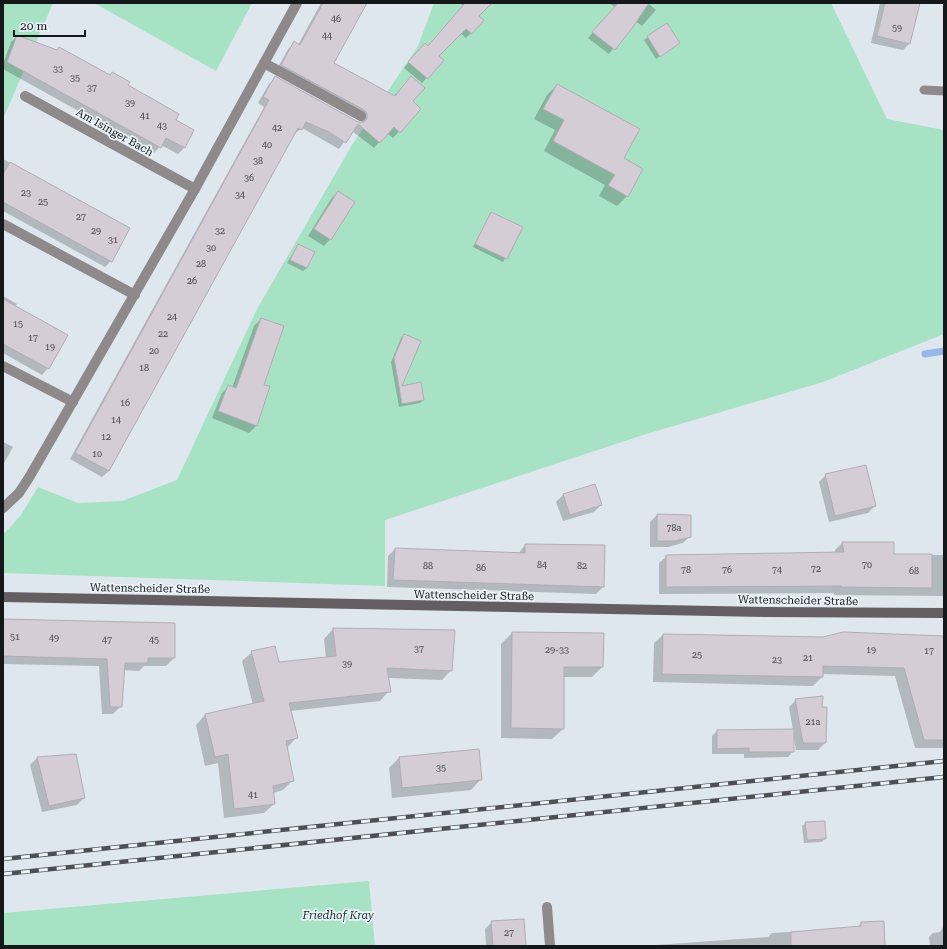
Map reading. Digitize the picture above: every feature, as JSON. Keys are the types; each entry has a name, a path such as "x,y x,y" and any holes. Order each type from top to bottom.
{"main road":[{"name":"Wattenscheider Straße","path":"3,597 764,612 944,613"}],"street":[{"path":"3,508 19,493 30,476 195,189 297,3"},
{"path":"264,63 360,116"},
{"name":"Am Isinger Bach","path":"25,96 195,189"},
{"path":"3,224 135,295"},
{"path":"3,366 73,402"},
{"path":"547,907 550,946"}],"lane":[{"path":"924,90 944,91"}],"green space":[{"path":"3,3 53,3 3,119"},
{"path":"94,3 252,3 216,71"},
{"path":"434,3 831,3 887,119 944,130 944,334 823,382 643,435 385,520 385,586 3,573 3,535 21,515 38,487 78,503 122,501 177,480 257,309 352,145 418,46"},
{"name":"Friedhof Kray","path":"369,881 375,946 3,946 3,913"}],"building":[{"path":"323,3 367,3 334,63 395,96 411,76 425,88 413,101 421,109 400,133 394,127 380,143 358,124 346,143 329,132 306,122 302,130 298,128 109,471 75,453 269,100 263,97 275,76 358,122 364,122 367,119 367,113 364,110 281,65 294,41 300,45"},
{"path":"465,3 492,3 479,16 484,20 472,34 466,29 439,56 444,60 428,79 408,62 425,43 428,46"},
{"path":"618,3 649,3 615,50 592,32"},
{"path":"885,3 920,3 910,44 877,36"},
{"path":"667,23 680,43 660,57 647,36"},
{"path":"17,35 57,50 59,47 110,75 112,72 130,82 128,85 179,114 176,120 194,130 185,148 166,138 161,148 7,62"},
{"path":"557,84 640,129 624,158 643,169 628,197 608,185 615,175 553,141 564,120 543,109"},
{"path":"10,162 130,228 112,262 3,202 3,174"},
{"path":"338,191 355,202 331,240 314,229"},
{"path":"491,212 523,227 507,259 475,244"},
{"path":"298,244 315,252 307,268 290,260"},
{"path":"3,299 68,335 49,369 3,344"},
{"path":"261,318 284,326 264,385 270,386 257,426 218,411 228,385 236,388"},
{"path":"404,334 421,341 402,386 421,382 424,400 402,404 394,358"},
{"path":"866,465 876,506 835,516 825,474"},
{"path":"595,484 602,505 570,515 563,494"},
{"path":"657,514 691,515 691,537 675,541 657,541"},
{"path":"842,542 894,542 894,554 932,554 932,588 841,586 666,587 666,555 844,552"},
{"path":"525,544 605,545 604,587 393,580 395,548 525,553"},
{"path":"3,619 175,623 175,658 148,658 148,663 125,663 122,707 110,707 107,659 3,656"},
{"path":"333,628 455,630 452,671 387,668 391,692 289,703 298,738 286,741 294,781 273,786 275,804 234,809 228,754 215,757 205,714 264,701 251,651 275,646 279,662 336,656"},
{"path":"512,632 604,633 603,667 564,667 564,729 511,728"},
{"path":"843,632 944,636 944,740 924,740 904,668 823,666 823,677 662,674 663,634 823,637"},
{"path":"823,696 822,707 827,707 826,743 803,743 795,699"},
{"path":"794,729 794,752 749,752 749,748 717,749 717,730"},
{"path":"479,749 482,780 402,788 399,757"},
{"path":"76,754 85,798 49,806 37,757"},
{"path":"825,821 826,839 807,840 805,822"},
{"path":"524,919 526,946 493,946 491,921"},
{"path":"884,921 885,946 791,946 791,932 861,926 861,922"}],"waterway":[{"path":"925,354 944,351"}],"railway":[{"path":"3,859 944,761"},
{"path":"3,874 944,777"}]}
